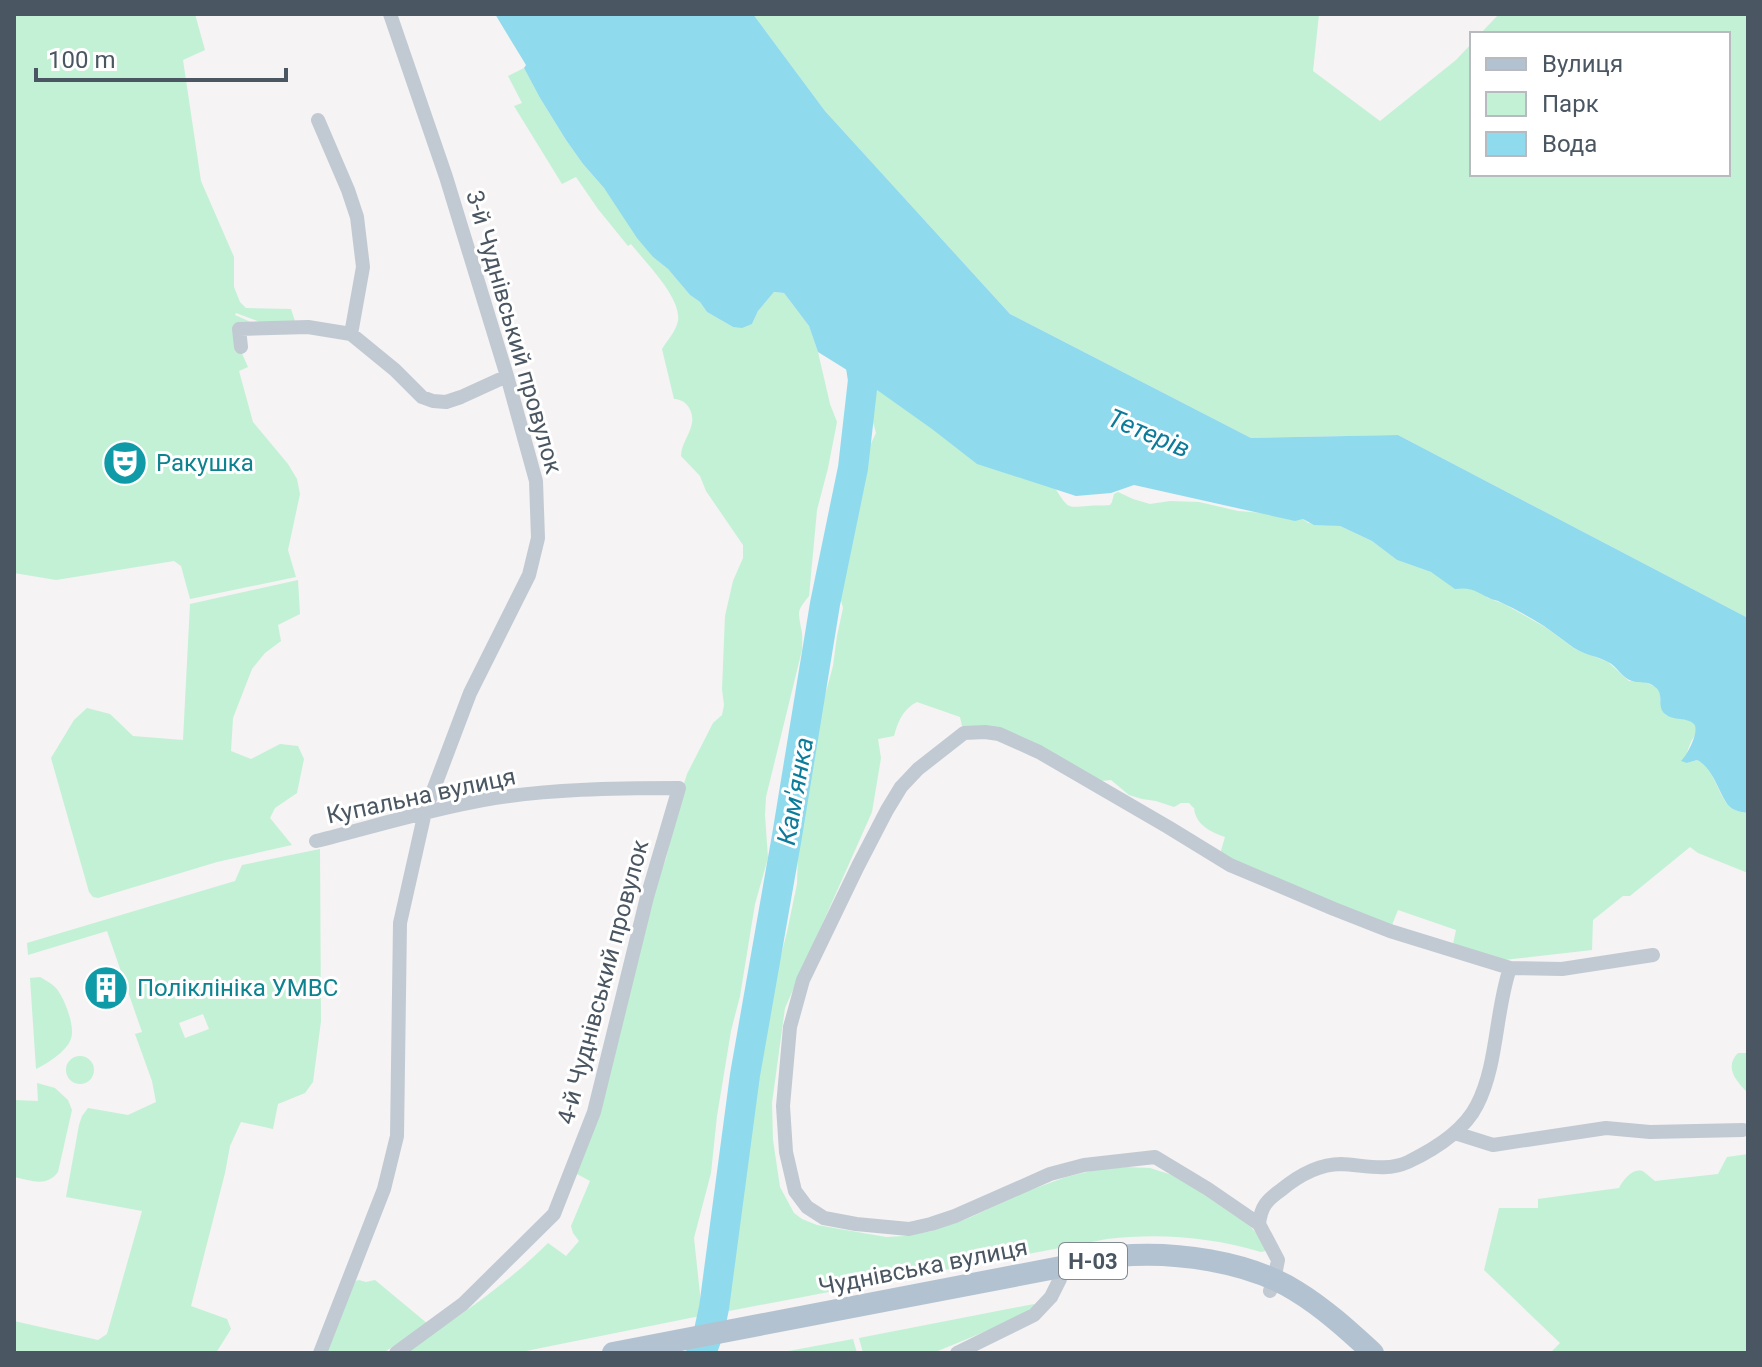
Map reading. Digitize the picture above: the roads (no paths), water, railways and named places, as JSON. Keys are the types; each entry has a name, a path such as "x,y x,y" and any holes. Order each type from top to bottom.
{"main road":[{"name":"Чуднівська вулиця","path":"791,1325 1118,1256 1171,1254 1244,1269 1272,1286 1285,1300 1356,1353"},
{"name":"Чуднівська вулиця","path":"791,1325 1131,1267 1163,1267 1296,1291 1373,1353"},
{"name":"Н-03","path":"613,1353 791,1325"},
{"name":"Н-03","path":"687,1353 791,1325"}],"street":[{"name":"3-й Чуднівський провулок","path":"320,1353 384,1189 397,1136 400,923 425,812 470,693 529,575 537,546 536,481 507,376 446,177 390,14"},
{"path":"318,120 357,217 363,267 351,334"},
{"path":"241,347 239,329 308,327 351,334 422,397 433,401 446,402 461,397 507,376"},
{"path":"1272,1286 1278,1260 1259,1224 1155,1157 1084,1165 1050,1174 955,1216 909,1229 824,1218 807,1207 795,1191 786,1152 783,1106 790,1027 803,980 887,810 901,787 918,769 964,733 999,734 1039,752 1230,865 1366,922 1510,968 1562,969 1653,955"},
{"name":"Купальна вулиця","path":"316,841 484,800 583,789 679,788"},
{"name":"4-й Чуднівський провулок","path":"396,1353 463,1304 554,1214 594,1112 647,897 679,788"},
{"path":"1259,1224 1260,1210 1270,1198 1312,1170 1341,1164 1388,1168 1405,1163 1455,1133 1470,1116 1485,1086 1510,968"},
{"path":"1455,1133 1493,1145 1606,1128 1650,1132 1743,1130"},
{"path":"957,1353 1034,1315 1051,1297 1060,1279"}],"water":[{"name":"Тетерів","path":"495,14 753,14 825,111 1010,314 1251,438 1398,435 1748,618 1748,813 1730,807 1704,765 1697,760 1681,761 1692,743 1694,724 1665,714 1660,693 1655,687 1628,679 1611,664 1578,650 1499,601 1473,590 1455,589 1431,572 1397,560 1372,541 1340,526 1314,525 1303,519 1295,521 1134,485 1111,493 1076,496 977,464 863,380 818,352 809,326 784,293 774,292 758,311 752,324 742,328 733,327 707,312 637,238 604,188 583,164 540,98 524,68 526,65"}],"waterway":[{"name":"Кам'янка","path":"701,1353 714,1308 745,1075 825,604 853,468 863,380 857,341"}],"place":[{"name":"Ракушка","path":"125,463"},
{"name":"Поліклініка УМВС","path":"106,988"}]}
